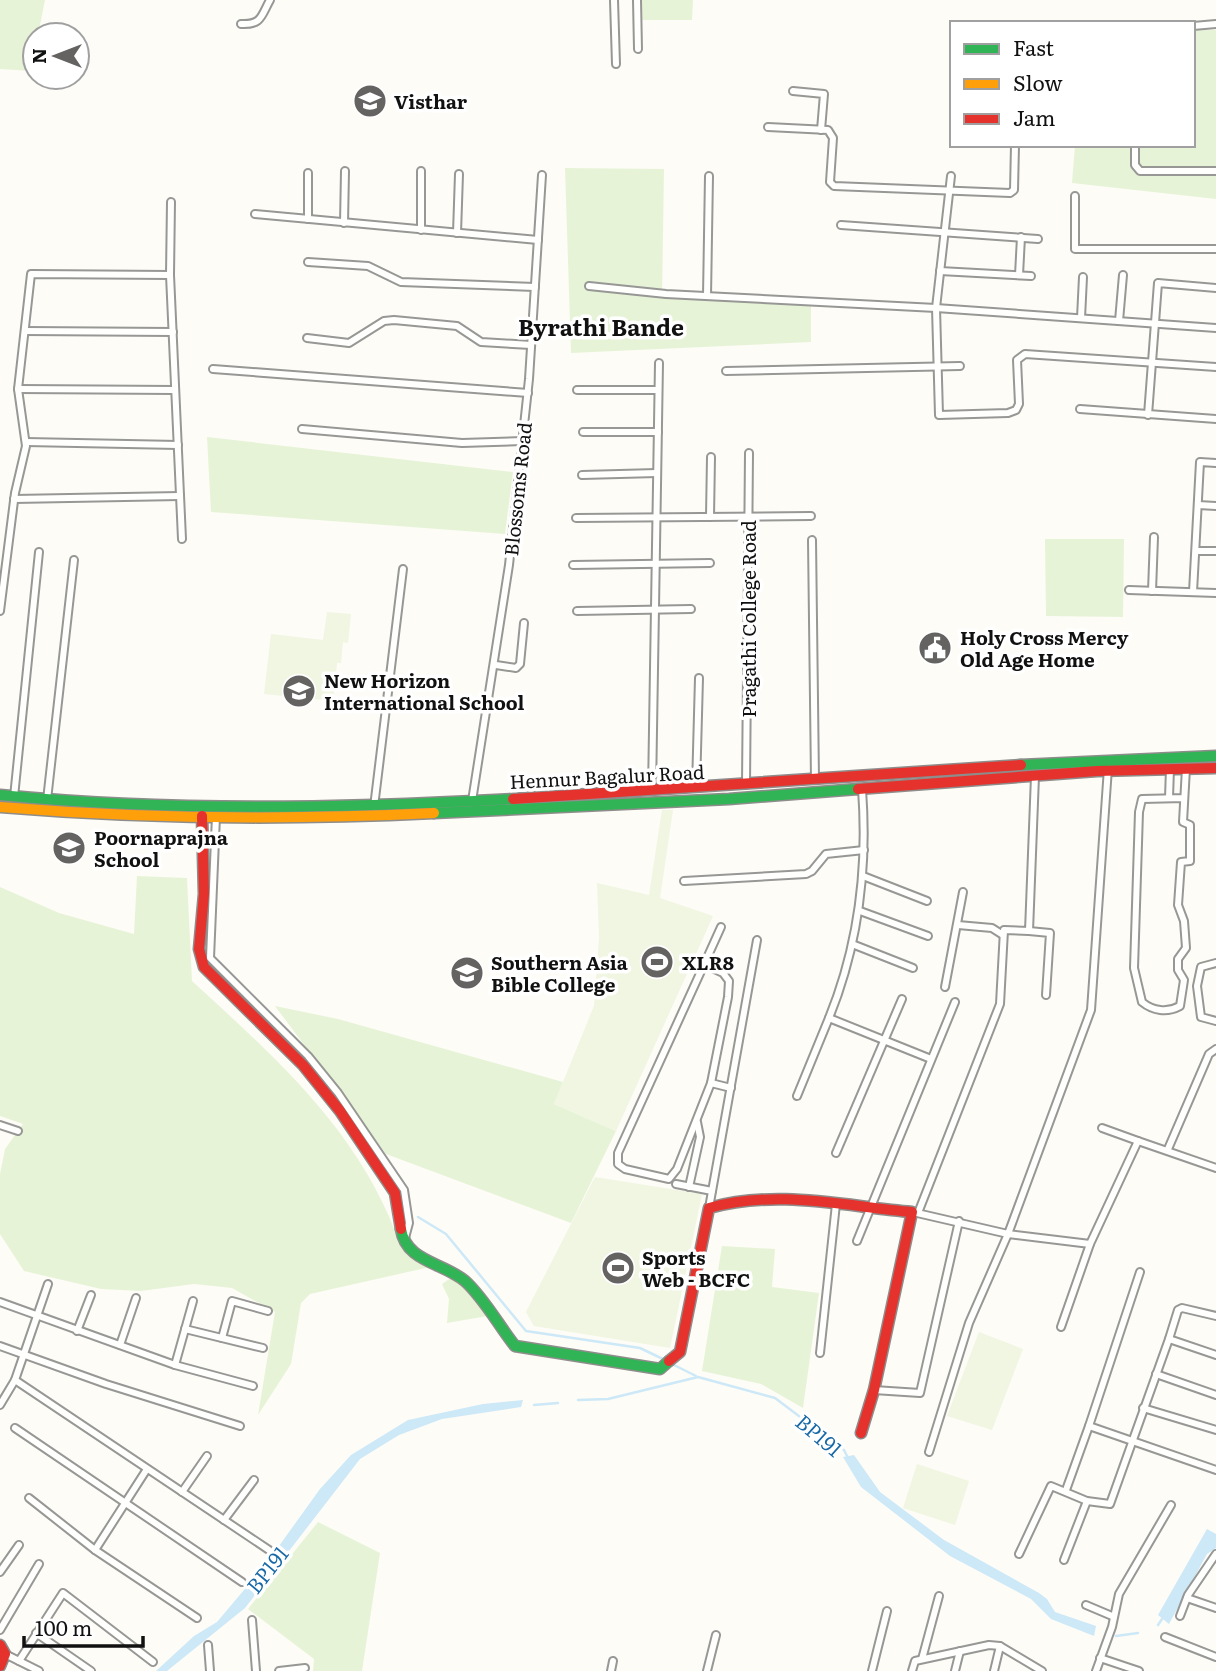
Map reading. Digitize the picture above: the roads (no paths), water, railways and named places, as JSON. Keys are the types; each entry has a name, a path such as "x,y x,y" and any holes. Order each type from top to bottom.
{"main road":[{"name":"Hennur Bagalur Road","path":"0,807 444,808 472,801 1109,759 1216,756"},
{"name":"Hennur Bagalur Road","path":"0,796 47,800 61,807 216,816 862,789 1035,776 1216,768"},
{"path":"202,816 204,894 200,958 232,988 303,1065 341,1111 395,1194 403,1243 412,1253 447,1269 466,1282 515,1346 660,1368 670,1363 680,1352 709,1208 751,1198 915,1213 862,1433"},
{"path":"0,1666 2,1649"}],"street":[{"path":"241,24 256,24 262,19 270,0"},
{"path":"614,0 616,64"},
{"path":"637,0 638,49"},
{"path":"1195,26 1216,24"},
{"path":"793,91 824,94 821,130"},
{"path":"768,127 828,130 833,138 831,184 1012,192 1015,147"},
{"path":"1135,147 1135,164 1140,171 1216,171"},
{"path":"344,223 345,171"},
{"path":"421,171 421,230"},
{"path":"308,173 308,219"},
{"path":"457,233 459,174"},
{"name":"Blossoms Road","path":"472,801 496,665 523,441 542,174"},
{"path":"707,296 709,176"},
{"path":"951,176 936,308 939,415 1008,413 1016,410 1019,404 1017,360 1025,354 1216,367"},
{"path":"1075,196 1075,249 1216,249"},
{"path":"171,202 170,275 182,539"},
{"path":"255,214 538,240"},
{"path":"841,225 1038,239"},
{"path":"1019,275 1021,237"},
{"path":"307,262 368,266 401,282 535,287"},
{"path":"940,271 1031,276"},
{"path":"0,611 14,499 26,442 18,389 31,274 170,275"},
{"path":"1119,321 1123,275"},
{"path":"1081,318 1083,277"},
{"path":"1148,415 1158,283 1216,288"},
{"path":"589,286 1216,328"},
{"path":"307,338 349,343 384,321 394,320 457,326 481,342 531,345"},
{"path":"24,331 173,332"},
{"path":"652,791 659,363"},
{"path":"726,371 960,366"},
{"path":"213,369 528,393"},
{"path":"18,389 175,390"},
{"path":"577,390 659,390"},
{"path":"1080,409 1216,419"},
{"path":"302,429 462,443 523,441"},
{"path":"583,432 658,432"},
{"path":"26,442 178,445"},
{"name":"Pragathi College Road","path":"746,785 749,453"},
{"path":"710,517 711,457"},
{"path":"1194,592 1200,462 1216,463"},
{"path":"582,474 657,473"},
{"path":"14,499 180,496"},
{"path":"1198,505 1216,506"},
{"path":"576,518 811,516"},
{"path":"1152,591 1154,537"},
{"path":"813,540 815,780"},
{"path":"1196,551 1216,551"},
{"path":"14,797 39,552"},
{"path":"47,800 74,560"},
{"path":"573,565 656,562 710,564"},
{"path":"374,807 403,569"},
{"path":"1129,590 1216,593"},
{"path":"577,611 691,609"},
{"path":"496,665 516,668 520,664 524,623"},
{"path":"696,788 699,678"},
{"path":"929,1452 969,1324 1008,1234 1091,1010 1109,759"},
{"path":"1169,798 1170,768"},
{"path":"1184,798 1142,799 1139,812 1134,968 1142,1002 1150,1009 1172,1010 1180,1006 1184,980 1178,970 1178,959 1186,948 1184,921 1178,905 1181,862 1189,861 1189,825 1183,822 1186,768"},
{"path":"1029,930 1035,776"},
{"path":"797,1096 846,974 860,911 864,850 862,789"},
{"path":"216,816 208,952 232,988"},
{"path":"684,881 806,874 813,871 826,854 864,850"},
{"path":"863,876 927,901"},
{"path":"945,987 963,892"},
{"path":"860,911 928,936"},
{"path":"958,925 992,928 1003,935"},
{"path":"702,969 710,967 723,973 729,981 711,1083 697,1120 677,1169 669,1179 625,1169 618,1164 618,1153 721,927"},
{"path":"1045,995 1050,933 1009,928 1003,935 1000,1004 915,1213 1008,1234 1090,1244"},
{"path":"709,1208 757,940"},
{"path":"852,944 913,968"},
{"path":"1216,963 1200,967 1197,986 1201,1017 1216,1021"},
{"path":"836,1153 902,999"},
{"path":"857,1241 956,1002"},
{"path":"829,1018 932,1059"},
{"path":"1168,1149 1209,1054 1216,1049"},
{"path":"711,1083 731,1088"},
{"path":"689,1187 700,1137 697,1120"},
{"path":"0,1126 18,1130"},
{"path":"1102,1128 1216,1168"},
{"path":"1062,1327 1090,1244 1138,1141"},
{"path":"676,1184 712,1191"},
{"path":"820,1353 836,1204"},
{"path":"874,1390 920,1394 959,1221"},
{"path":"1066,1490 1140,1272"},
{"path":"0,1405 15,1380 25,1355 48,1284"},
{"path":"77,1331 91,1295"},
{"path":"120,1345 136,1297"},
{"path":"175,1365 193,1301"},
{"path":"222,1338 232,1301 268,1311"},
{"path":"0,1302 175,1365 253,1386"},
{"path":"1019,1554 1048,1489 1053,1486 1087,1501 1110,1504 1178,1310 1182,1308 1216,1316"},
{"path":"185,1329 263,1348"},
{"path":"1169,1339 1216,1355"},
{"path":"0,1346 240,1426"},
{"path":"1156,1374 1216,1395"},
{"path":"15,1380 269,1550"},
{"path":"1143,1408 1216,1430"},
{"path":"1089,1426 1216,1470"},
{"path":"15,1428 242,1582"},
{"path":"182,1492 206,1456"},
{"path":"95,1550 147,1469"},
{"path":"224,1520 254,1480"},
{"path":"29,1498 95,1550 197,1618"},
{"path":"1064,1560 1087,1501"},
{"path":"1096,1671 1112,1627 1112,1616 1119,1594 1171,1506"},
{"path":"0,1572 19,1545"},
{"path":"1180,1616 1187,1598 1216,1553"},
{"path":"0,1630 39,1564"},
{"path":"19,1661 60,1594 66,1593 153,1662"},
{"path":"922,1659 939,1596"},
{"path":"1187,1598 1216,1608"},
{"path":"1086,1605 1112,1616"},
{"path":"872,1671 887,1611"},
{"path":"252,1620 256,1671"},
{"path":"36,1633 91,1671"},
{"path":"707,1671 716,1635"},
{"path":"1165,1637 1216,1657"},
{"path":"208,1645 210,1671"},
{"path":"912,1671 915,1661 989,1645 1000,1646 1042,1671"},
{"path":"994,1671 1000,1646"},
{"path":"2,1649 39,1671"},
{"path":"955,1671 960,1651"},
{"path":"1100,1658 1139,1671"},
{"path":"611,1671 613,1661"},
{"path":"279,1671 305,1668"}],"water":[{"path":"523,1400 521,1407 442,1419 399,1435 360,1459 245,1608 167,1671 156,1671 194,1636 217,1622 266,1564 320,1489 351,1455 408,1420 483,1404"},
{"path":"854,1455 880,1492 944,1540 1039,1593 1047,1599 1055,1612 1096,1626 1094,1636 1051,1619 1031,1599 950,1556 861,1487 843,1457"},
{"path":"1207,1529 1216,1534 1216,1548 1207,1554 1169,1624 1158,1615"}],"waterway":[{"path":"418,1217 446,1234 526,1331 640,1348 665,1360"},
{"path":"670,1363 696,1376"},
{"name":"BP191","path":"578,1400 608,1399 698,1377 775,1398 844,1450 848,1458"},
{"path":"534,1405 558,1403"},
{"name":"BP191","path":"1158,1625 1164,1616"},
{"name":"BP191","path":"1116,1636 1138,1633"}],"place":[{"name":"Visthar","path":"370,101"},
{"name":"Holy Cross Mercy Old Age Home","path":"935,648"},
{"name":"New Horizon International School","path":"299,691"},
{"name":"Poornaprajna School","path":"69,848"},
{"name":"XLR8","path":"657,962"},
{"name":"Southern Asia Bible College","path":"467,973"},
{"name":"Sports Web - BCFC","path":"618,1268"}],"district":[{"name":"Byrathi Bande","path":"601,326"}]}
